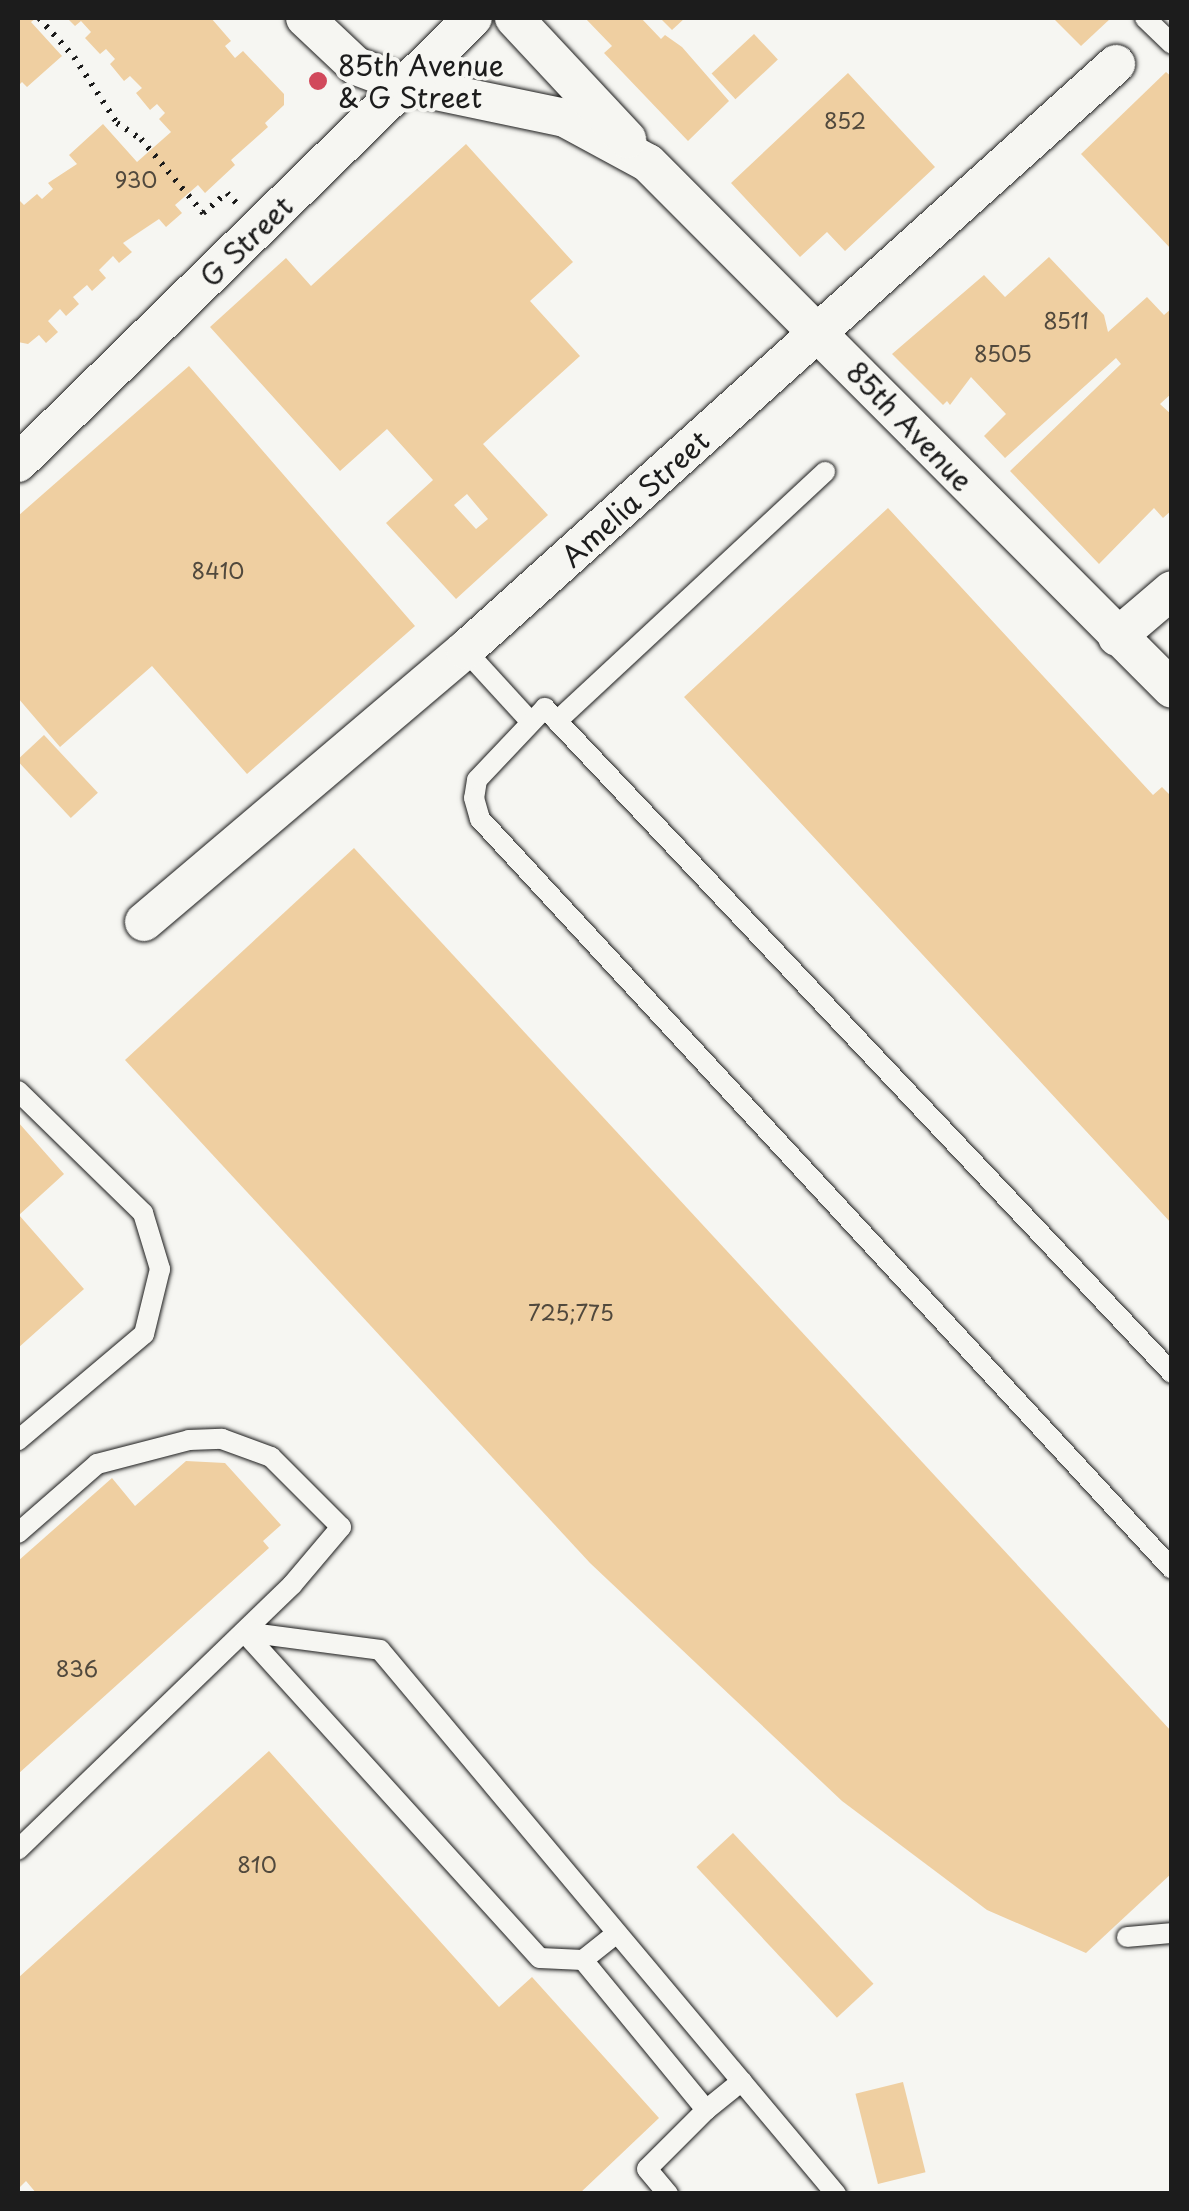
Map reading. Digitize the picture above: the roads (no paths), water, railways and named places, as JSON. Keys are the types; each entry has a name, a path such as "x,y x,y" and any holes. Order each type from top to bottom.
{"street":[{"name":"85th Avenue","path":"305,18 356,66 407,85 513,103 565,118 648,163"},
{"name":"G Street","path":"20,457 473,18"},
{"name":"85th Avenue","path":"514,18 648,163 1172,689"},
{"name":"Amelia Street","path":"144,922 464,650 1116,64"},
{"path":"1116,637 1172,590"}],"lane":[{"path":"1145,18 1172,44"},
{"path":"557,721 825,472"},
{"path":"464,650 530,721"},
{"path":"1172,1373 557,721 544,708 530,721 478,780 474,798 480,819 1172,1569"},
{"path":"18,1091 144,1213 160,1269 144,1334 18,1440"},
{"path":"18,1533 97,1464 189,1440 222,1439 272,1457 341,1527 244,1632 18,1850"},
{"path":"244,1632 380,1650 833,2192"},
{"path":"244,1632 540,1958 583,1960 617,1933"},
{"path":"1127,1937 1172,1933"},
{"path":"583,1960 706,2110"},
{"path":"668,2194 647,2169 706,2110 742,2081"}],"place":[{"name":"85th Avenue & G Street","path":"318,81"}]}
